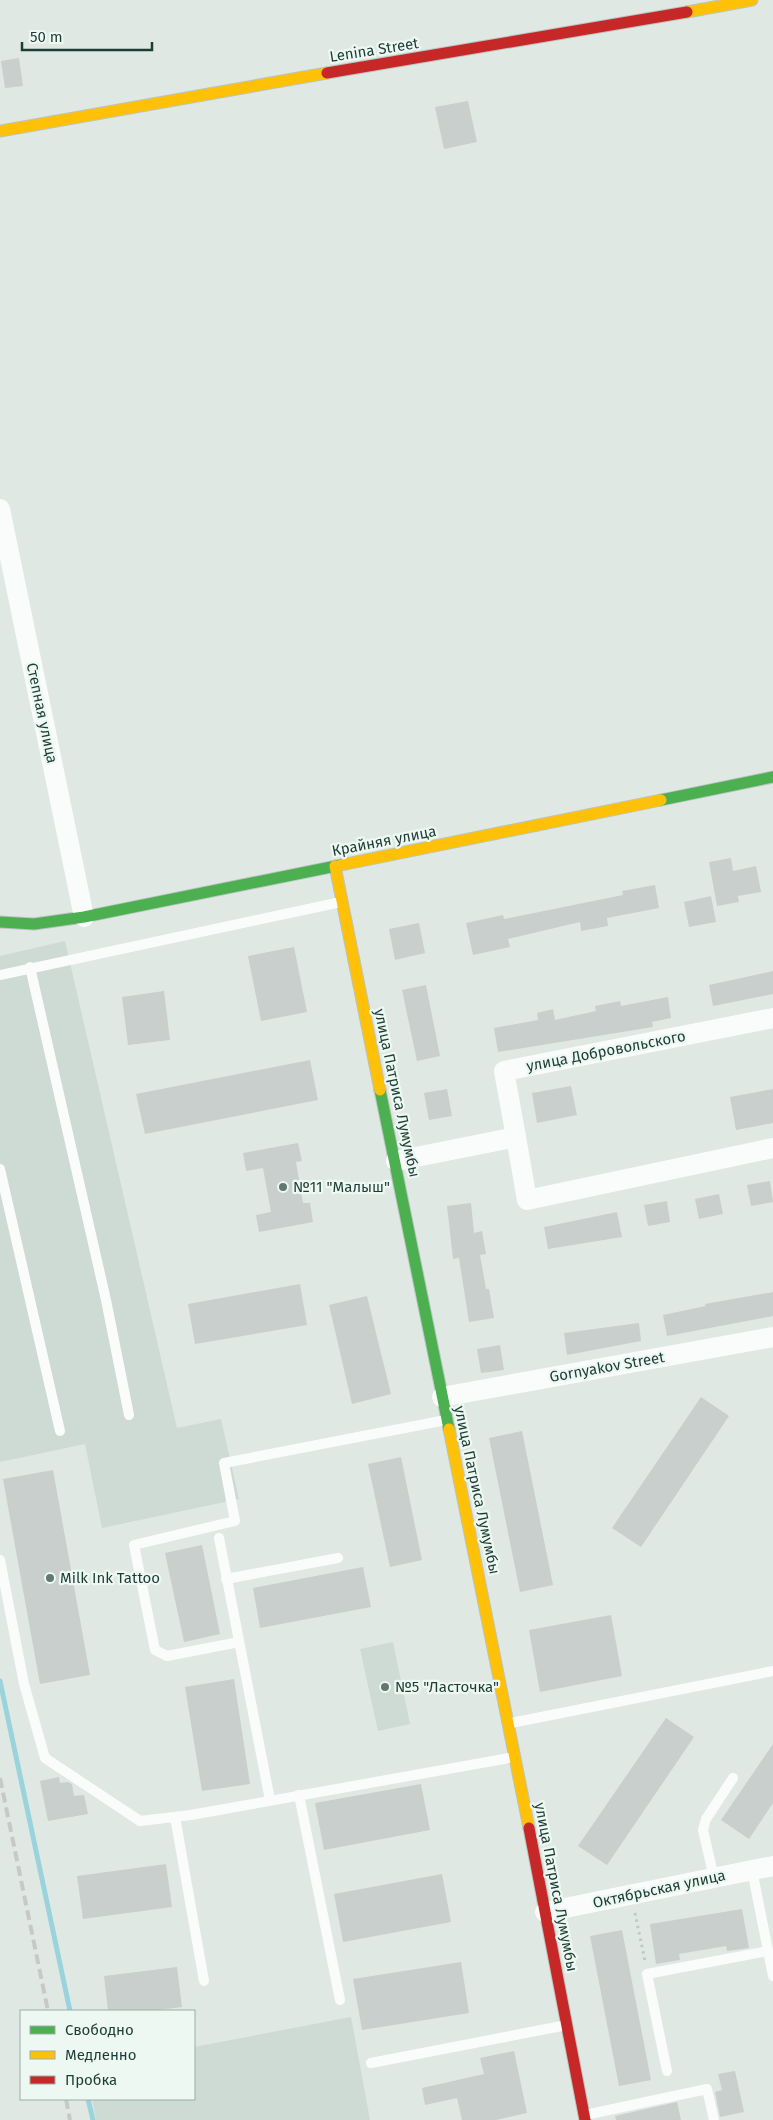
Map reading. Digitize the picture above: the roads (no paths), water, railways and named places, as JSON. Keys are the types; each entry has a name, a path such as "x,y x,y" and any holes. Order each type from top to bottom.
{"street":[{"name":"Lenina Street","path":"0,131 178,97 536,39 752,0"},
{"name":"Степная улица","path":"0,509 84,918"},
{"name":"Крайняя улица","path":"0,922 34,924 84,918 773,777"},
{"name":"улица Патриса Лумумбы","path":"335,866 510,1723 585,2117"},
{"name":"улица Добровольского","path":"773,1018 504,1071 527,1200 773,1148"},
{"path":"396,1162 516,1137"},
{"name":"Gornyakov Street","path":"442,1397 773,1337"},
{"name":"Октябрьская улица","path":"545,1912 773,1866"}],"lane":[{"path":"0,975 30,967 342,902"},
{"path":"30,967 104,1290 129,1415"},
{"path":"0,1169 60,1431"},
{"path":"239,1642 166,1656 155,1650 134,1545 235,1521 224,1463 447,1420"},
{"path":"218,1538 270,1800"},
{"path":"226,1579 338,1558"},
{"path":"0,1560 24,1684 45,1758 140,1821 175,1817 516,1756"},
{"path":"510,1723 773,1671"},
{"path":"714,1878 703,1830 706,1819 733,1778"},
{"path":"299,1795 340,2000"},
{"path":"175,1817 204,1981"},
{"path":"752,1870 773,1976"},
{"path":"667,2071 648,1974 768,1951"},
{"path":"371,2063 567,2025"},
{"path":"585,2117 708,2089 714,2120"}],"waterway":[{"path":"0,1681 70,2010"},
{"path":"88,2100 93,2120"}],"railway":[{"path":"0,1778 48,2010"},
{"path":"66,2100 70,2120"}],"place":[{"name":"№11 \"Малыш\"","path":"283,1187"},
{"name":"Milk Ink Tattoo","path":"50,1578"},
{"name":"№5 \"Ласточка\"","path":"385,1687"}]}
